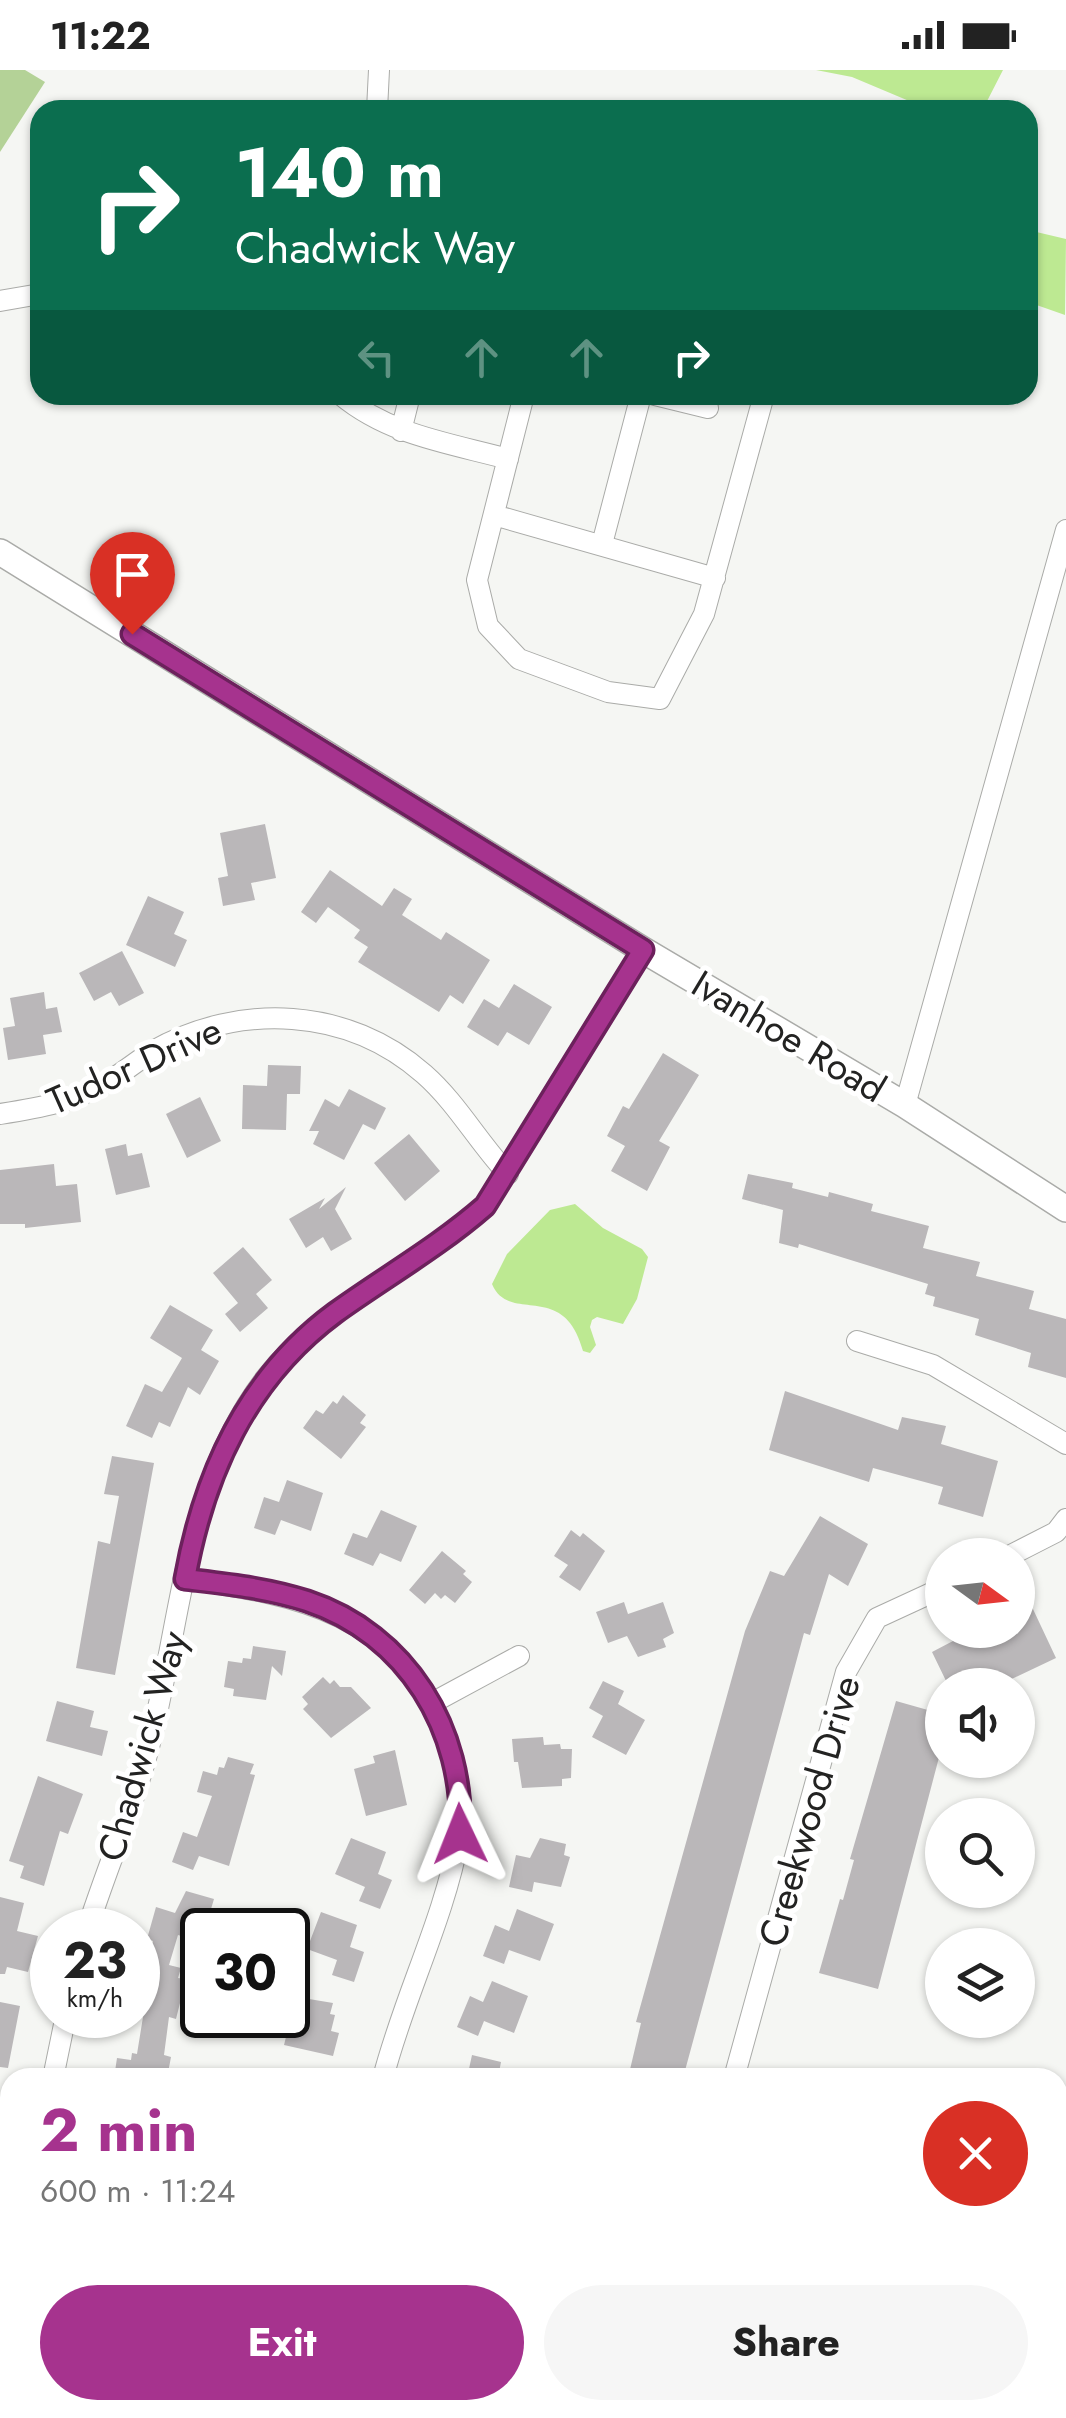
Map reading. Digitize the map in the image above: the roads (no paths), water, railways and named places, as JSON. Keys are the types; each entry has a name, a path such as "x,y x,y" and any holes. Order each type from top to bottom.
{"main road":[{"name":"Ivanhoe Road","path":"0,552 643,950 905,1105 1066,1209"}],"street":[{"path":"378,100 379,70"},
{"path":"0,301 30,296"},
{"path":"353,405 368,418 401,431 508,459"},
{"path":"401,431 408,405"},
{"path":"522,405 477,580 488,626 519,659 608,692 660,699 704,614 761,405"},
{"path":"602,544 638,405"},
{"path":"696,405 708,408"},
{"path":"494,515 715,578"},
{"path":"905,1105 1066,530"},
{"name":"Chadwick Way","path":"94,1908 147,1754 195,1524 220,1454 267,1376 335,1313 464,1225 485,1206 643,950"},
{"name":"Tudor Drive","path":"0,1114 50,1106 79,1096 108,1082 152,1051 196,1030 236,1020 286,1017 316,1021 365,1036 407,1060 453,1104 482,1146 508,1174"},
{"path":"857,1341 933,1365 1066,1444"},
{"path":"1035,1543 1056,1532 1066,1519"},
{"path":"185,1579 271,1591 311,1602 353,1622 385,1645 417,1679 432,1703 458,1776 460,1834 448,1884 398,2017 385,2068"},
{"name":"Creekwood Drive","path":"737,2068 846,1672 877,1618 925,1596"},
{"path":"432,1703 519,1656"},
{"path":"56,2068 62,2038"}]}
